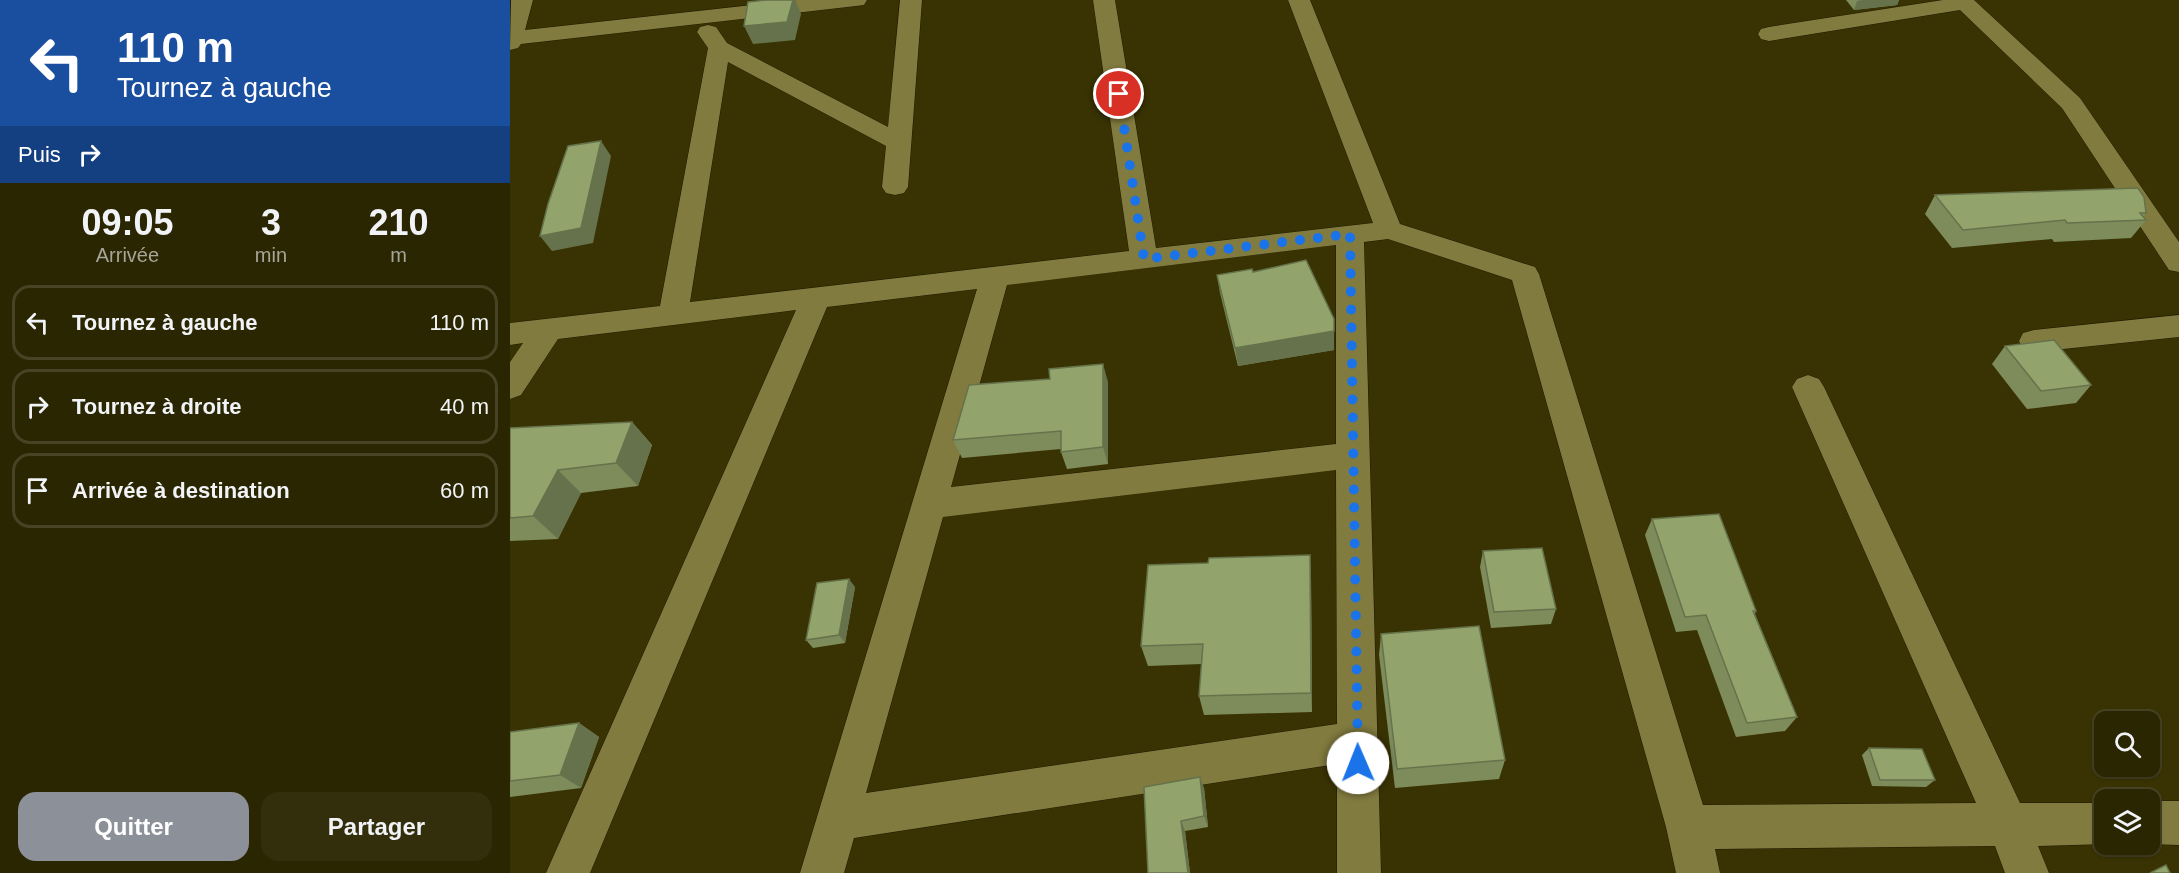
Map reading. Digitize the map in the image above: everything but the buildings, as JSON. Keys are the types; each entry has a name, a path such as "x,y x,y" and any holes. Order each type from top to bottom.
{"street":[{"path":"522,0 511,40 702,9 856,0"},
{"path":"895,187 911,0"},
{"path":"1104,0 1144,259"},
{"path":"1299,0 1389,230"},
{"path":"1769,34 1963,1 2071,103 2179,263"},
{"path":"673,315 719,48 702,9"},
{"path":"719,48 899,143"},
{"path":"510,334 1389,230 1525,274 1689,827 1698,873"},
{"path":"1350,234 1359,873"},
{"path":"822,873 995,276"},
{"path":"568,873 816,298"},
{"path":"2034,341 2179,326"},
{"path":"510,387 548,330"},
{"path":"1808,387 2008,825 2027,873"},
{"path":"929,504 1353,456"},
{"path":"838,819 1357,741"},
{"path":"2160,823 2179,823"},
{"path":"1689,827 2094,824"}],"route":[{"path":"1119,94 1144,259 1350,234 1358,763"}]}
